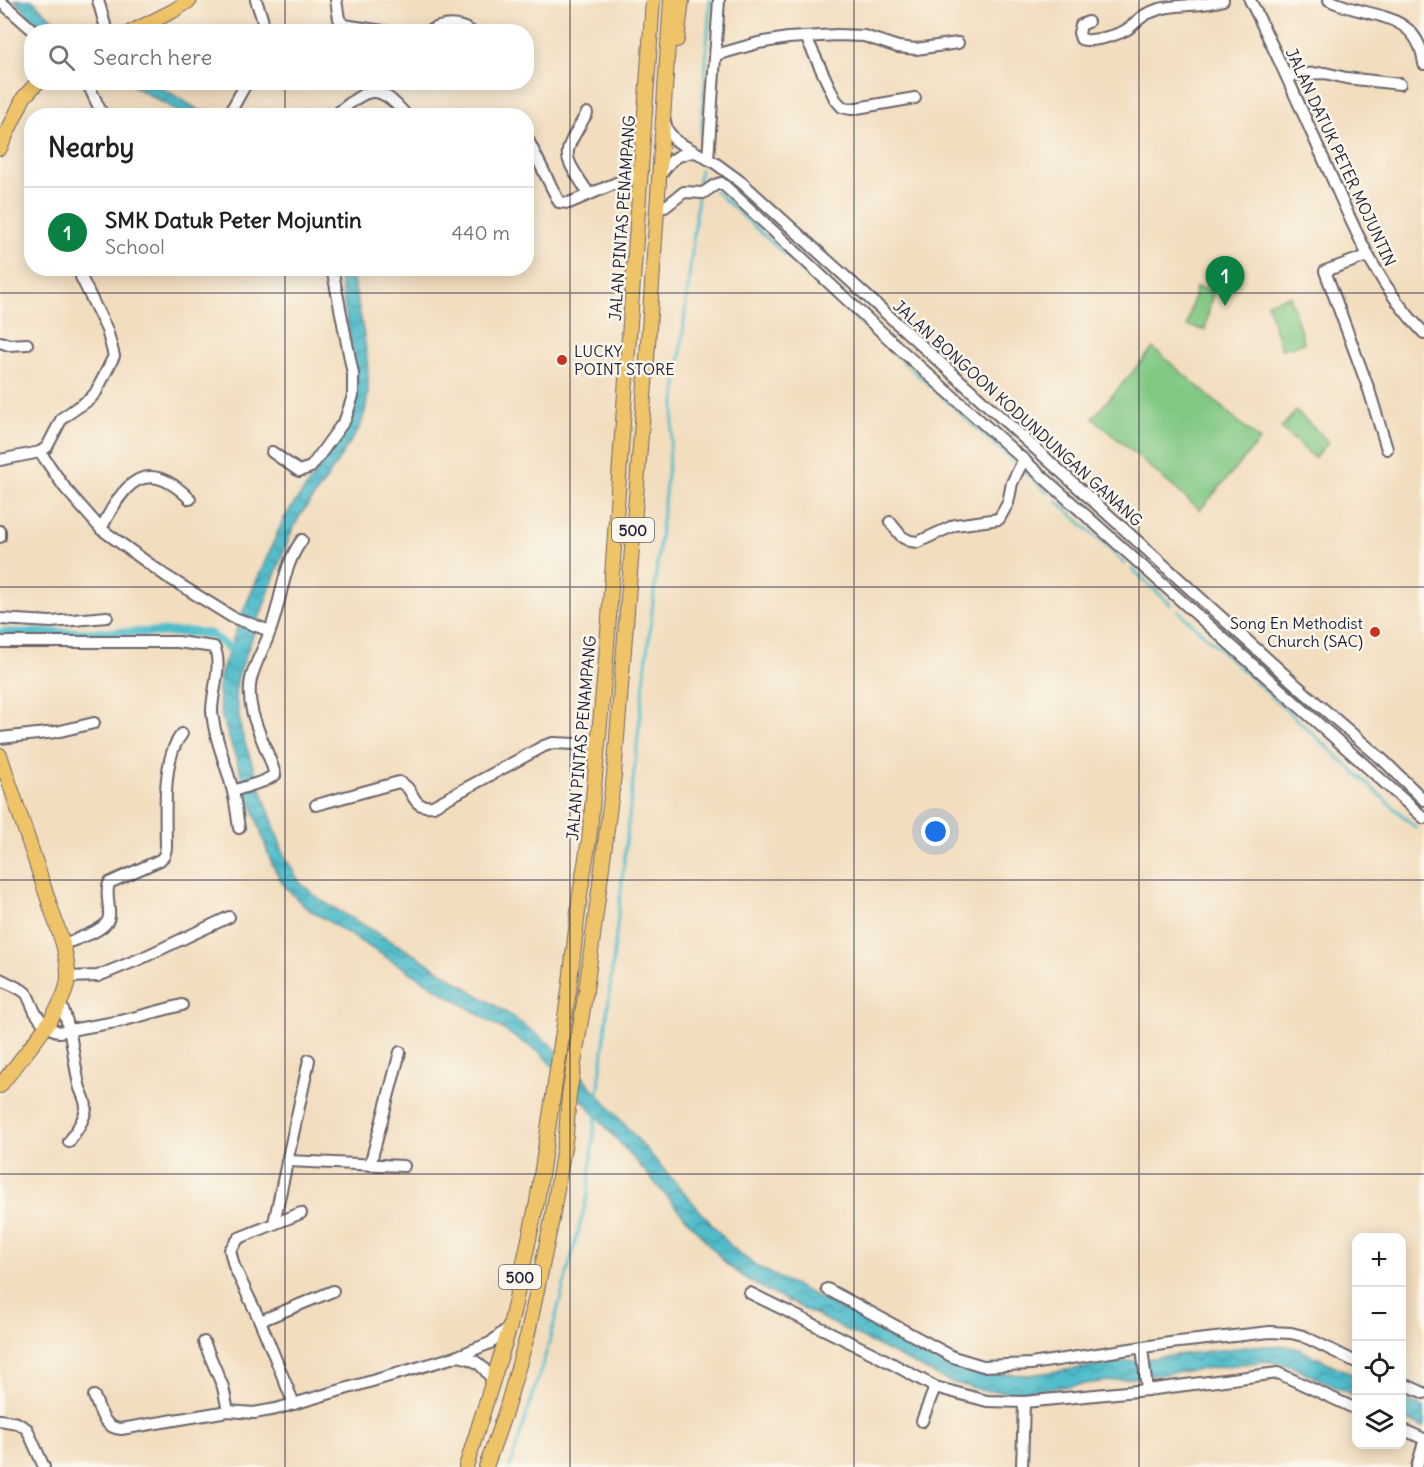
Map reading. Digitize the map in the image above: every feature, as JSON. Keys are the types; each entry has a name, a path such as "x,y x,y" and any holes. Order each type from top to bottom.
{"main road":[{"path":"146,24 190,0"},
{"name":"JALAN PINTAS PENAMPANG","path":"486,1467 528,1333 552,1219 566,1135 569,1095 614,774 671,0"},
{"path":"667,70 675,59 682,0"},
{"name":"JALAN PINTAS PENAMPANG","path":"466,1467 510,1326 537,1202 589,840 654,4"},
{"path":"0,148 24,97 31,90"},
{"path":"0,755 68,963 65,993 45,1026 0,1086"},
{"path":"477,1434 489,1433 494,1426 504,1394 514,1380"}],"street":[{"path":"98,0 105,24"},
{"path":"256,0 263,24"},
{"path":"336,0 339,19 343,24"},
{"path":"708,159 719,0"},
{"path":"1088,22 1081,25 1079,33 1081,39 1086,41 1126,30 1148,13 1174,6 1197,5 1223,0"},
{"name":"JALAN DATUK PETER MOJUNTIN","path":"1250,0 1287,75 1367,256 1389,291 1424,333"},
{"name":"JALAN DATUK PETER MOJUNTIN","path":"1258,0 1259,18"},
{"path":"1329,0 1351,9 1384,16 1407,28 1414,34 1420,46 1424,64"},
{"path":"0,1 26,24"},
{"path":"716,55 758,44 837,35 864,36 898,47 916,49 958,43"},
{"path":"806,37 835,99 842,106 851,109 915,98"},
{"path":"1287,75 1325,73 1400,84"},
{"path":"91,90 99,108"},
{"path":"233,108 242,90"},
{"path":"344,108 372,90 381,91 393,99 400,108"},
{"name":"JALAN BONGOON KODUNDUNGAN GANANG","path":"664,112 670,136 741,182 1305,693 1384,761 1424,800"},
{"path":"586,113 566,153 570,165 589,194"},
{"path":"534,152 559,202 569,203 642,172"},
{"path":"658,180 668,163 676,157 695,152"},
{"path":"657,209 665,207 684,192 703,193 721,183 1133,560 1320,723 1424,818"},
{"path":"1367,256 1325,271 1369,390 1387,449"},
{"path":"272,452 299,471 311,467 345,420 351,404 352,374 334,276"},
{"path":"0,460 40,452 47,447 62,418 90,399 96,392 114,356 107,330 81,277"},
{"path":"901,350 909,334"},
{"path":"0,342 9,345 27,344"},
{"path":"1009,445 1018,433"},
{"path":"40,452 65,488 101,529 166,576 232,617 266,629"},
{"path":"890,522 902,537 910,542 918,542 955,525 999,519 1008,503 1011,483 1023,459"},
{"path":"101,529 126,488 141,478 155,477 164,480 179,487 190,499"},
{"path":"0,531 0,537"},
{"path":"237,789 264,781 275,775 253,711 250,689 266,629 277,613 286,571 302,540"},
{"path":"0,619 51,622 107,617"},
{"path":"0,642 178,642 214,647 217,663 212,712 221,754 237,789 239,828"},
{"path":"0,738 56,732 94,723"},
{"path":"63,944 96,931 108,921 110,916 107,889 109,883 160,860 164,856 170,764 175,742 182,734"},
{"path":"316,805 399,782 409,789 417,803 424,807 433,806 544,746 554,743 598,745"},
{"path":"68,977 98,976 229,917"},
{"path":"0,979 27,994 35,1012 45,1026 59,1032 121,1021 182,1005"},
{"path":"60,1002 70,1030 80,1088 86,1108 69,1142"},
{"path":"370,1165 400,1052"},
{"path":"273,1223 309,1060"},
{"path":"287,1161 404,1166"},
{"path":"294,1404 260,1321 234,1266 230,1250 239,1238 301,1213"},
{"path":"827,1289 953,1357 983,1366 1031,1364 1142,1352 1170,1343 1281,1332 1304,1336 1352,1360"},
{"path":"260,1321 333,1291"},
{"path":"750,1293 876,1355 935,1387 987,1401 1024,1402 1147,1386 1278,1373 1352,1407"},
{"path":"94,1396 105,1423 113,1429 228,1411 254,1413 294,1404 458,1356 490,1343 510,1326"},
{"path":"204,1342 223,1387 228,1411"},
{"path":"1142,1352 1147,1386"},
{"path":"458,1356 476,1360 493,1381"},
{"path":"1406,1385 1424,1393"},
{"path":"921,1421 935,1387"},
{"path":"1022,1467 1024,1402"},
{"path":"0,1420 24,1426 27,1429 44,1467"},
{"path":"1406,1432 1424,1441 1418,1467"}],"green space":[{"path":"1196,287 1213,291 1205,330 1187,326"},
{"path":"1290,296 1304,343 1281,349 1267,303"},
{"path":"1153,348 1260,440 1200,510 1093,418"},
{"path":"1296,411 1329,442 1314,458 1281,428"}],"water":[{"path":"14,0 32,0 58,24 37,23"},
{"path":"140,90 166,90 195,108 172,108"},
{"path":"339,276 352,276 363,329 368,372 365,413 358,430 299,517 289,537 238,676 235,692 242,734 284,855 300,883 322,901 418,957 507,1013 550,1044 581,1075 730,1245 745,1258 764,1270 946,1362 977,1373 1029,1375 1255,1346 1287,1346 1301,1350 1352,1374 1352,1394 1290,1366 1266,1361 1022,1392 986,1391 950,1382 756,1285 727,1265 541,1053 305,907 283,884 271,862 221,714 218,690 220,677 241,616 284,518 346,432 355,411 356,373"},
{"path":"1406,1399 1424,1408 1424,1428 1406,1419"}],"waterway":[{"path":"701,138 710,0"},
{"path":"698,188 700,170"},
{"path":"699,181 707,183"},
{"path":"715,191 1015,463"},
{"path":"598,1096 698,197"},
{"path":"1022,469 1049,494"},
{"path":"1056,500 1124,563"},
{"path":"1132,569 1171,605"},
{"path":"1178,611 1416,828"},
{"path":"0,633 193,632 210,634 237,654"},
{"path":"510,1467 547,1350 588,1194 596,1111"}],"place":[{"name":"SMK Datuk Peter Mojuntin","path":"1225,306"},
{"name":"LUCKY POINT STORE","path":"562,360"},
{"name":"Song En Methodist Church (SAC)","path":"1375,632"}]}
